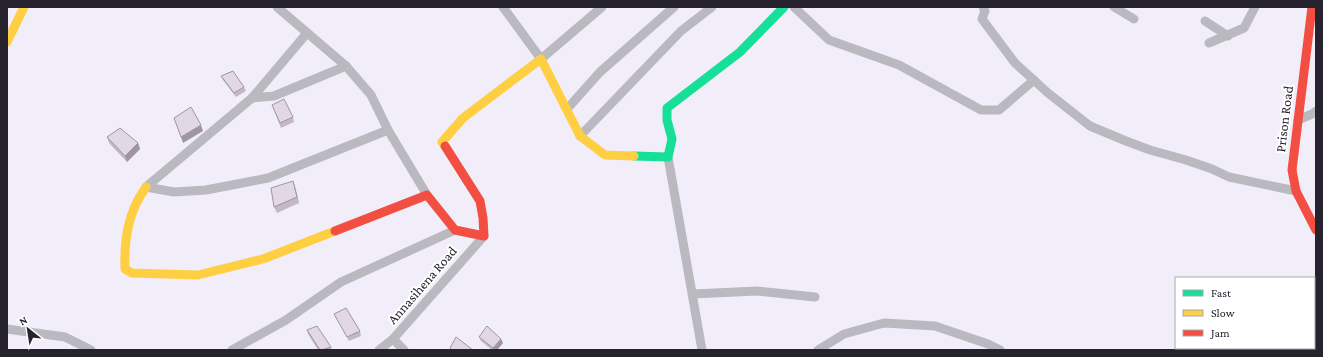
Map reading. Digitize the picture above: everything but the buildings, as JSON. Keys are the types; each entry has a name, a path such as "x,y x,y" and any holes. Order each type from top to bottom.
{"street":[{"path":"7,42 24,7"},
{"path":"277,7 346,66 371,95 388,130 427,195 455,230"},
{"path":"503,7 541,59 580,136 605,155 668,157"},
{"path":"232,350 286,320 341,282 455,230 484,236 484,218 480,201 442,142 463,118 541,59 602,7"},
{"path":"567,109 600,72 674,7"},
{"path":"580,136 681,31 712,7"},
{"path":"702,350 668,157 672,139 667,120 667,108 740,52 784,7"},
{"path":"794,7 829,40 899,65 980,110 999,110 1034,80"},
{"path":"983,7 985,10 982,19 1015,63 1090,126 1150,150 1186,160 1229,177 1296,191"},
{"path":"1114,7 1134,19"},
{"path":"1209,43 1244,28 1254,7"},
{"name":"Prison Road","path":"1312,7 1292,170 1296,191 1316,230"},
{"path":"1204,21 1228,36"},
{"path":"307,33 252,98 146,187 139,196 129,218 124,250 124,268 132,273 198,275 263,259 427,195"},
{"path":"252,98 274,96 346,66"},
{"path":"1298,120 1316,111"},
{"path":"146,187 174,192 206,190 268,178 388,130"},
{"name":"Annasihena Road","path":"379,350 393,339 484,236"},
{"path":"693,294 757,291 815,297"},
{"path":"818,350 844,334 884,323 935,326 988,344 1000,350"},
{"path":"7,329 65,337 91,350"},
{"path":"393,339 404,350"}],"traffic: fast":[{"path":"634,156 668,157 672,139 667,120 667,108 740,52 784,7"}],"traffic: slow":[{"path":"7,42 24,7"},
{"path":"445,146 442,142 463,118 541,59 580,136 605,155 634,156"},
{"path":"146,187 135,206 126,236 125,269 132,273 198,275 263,259 335,231"}],"traffic: jam":[{"path":"1312,7 1292,170 1296,191 1316,230"},
{"path":"335,231 427,195 455,230 484,236 480,201 445,146"}]}
